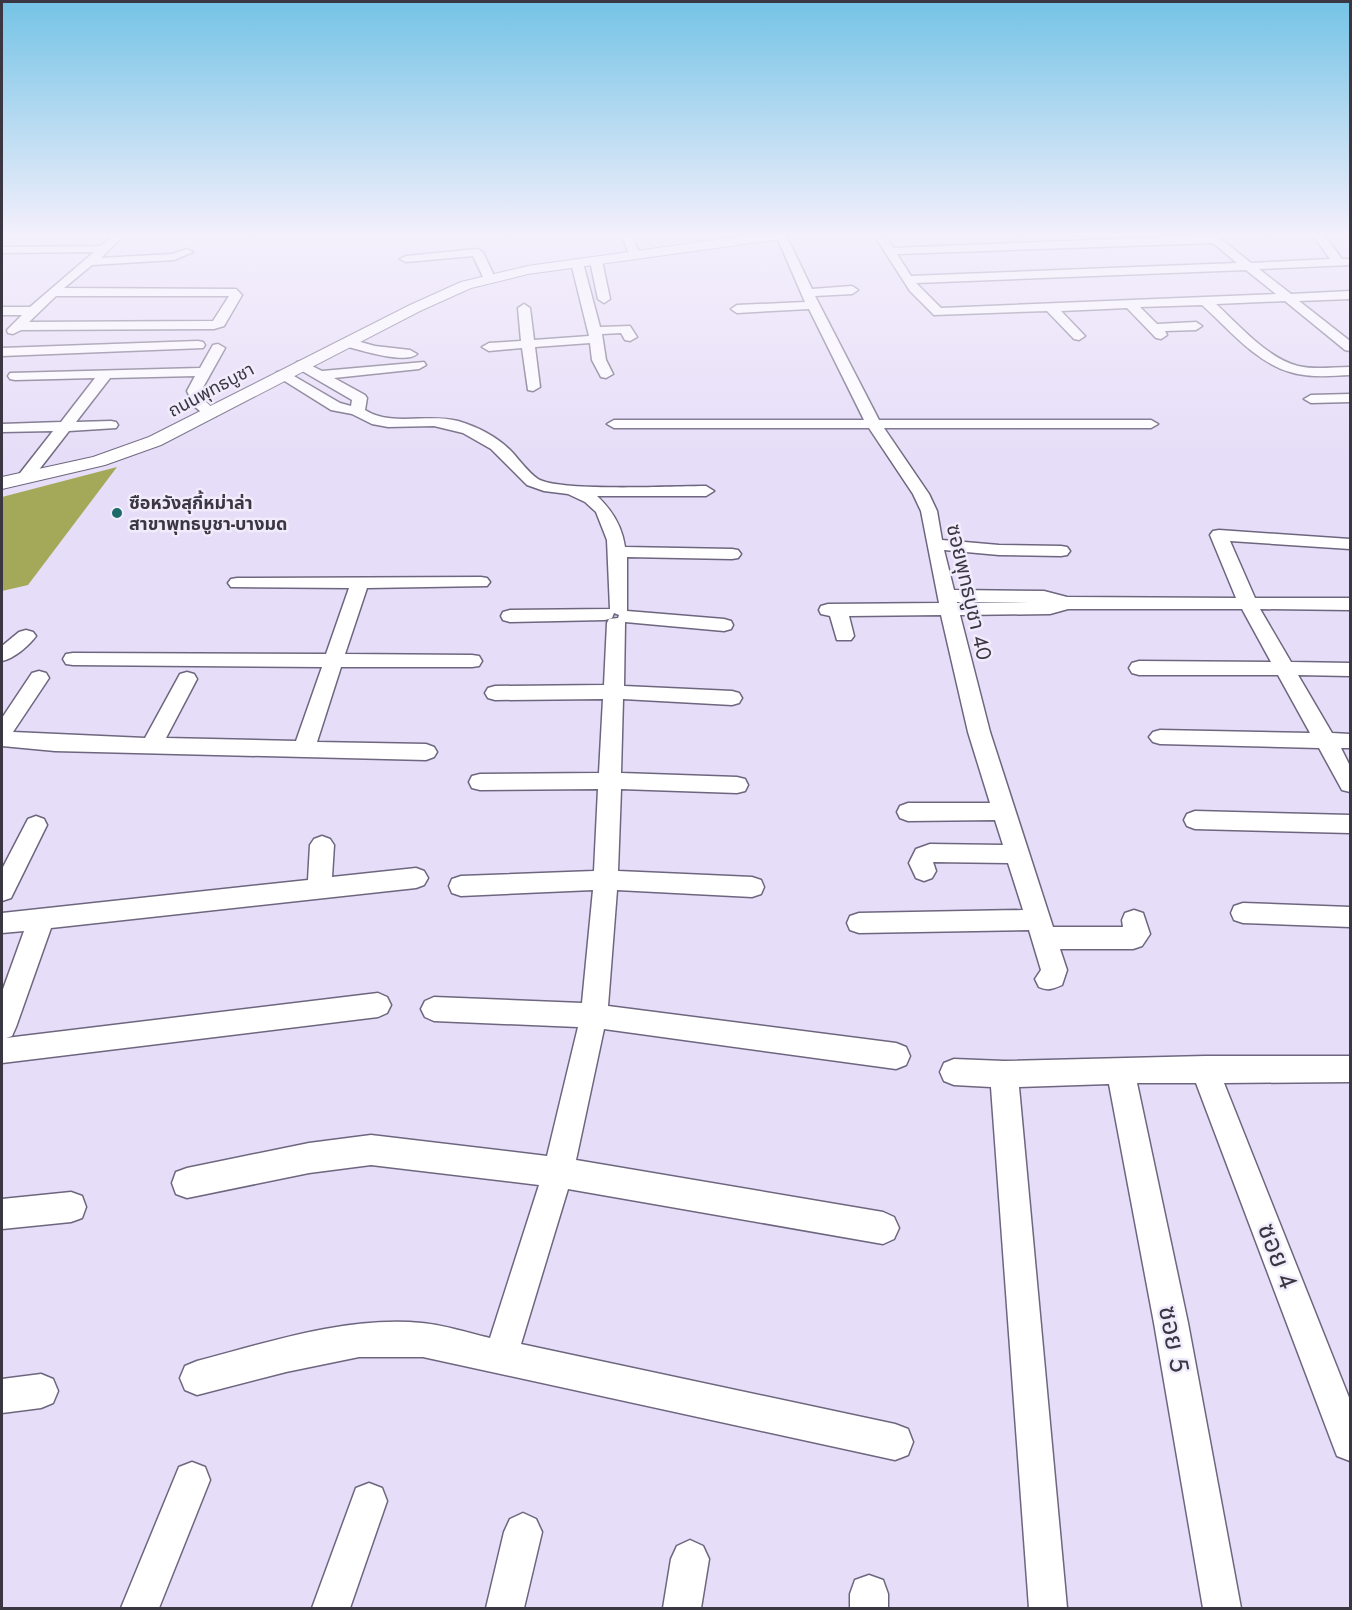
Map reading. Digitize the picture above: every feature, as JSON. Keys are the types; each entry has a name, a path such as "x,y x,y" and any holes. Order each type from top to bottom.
{"main road":[{"name":"ถนนพุทธบูชา","path":"2,483 127,452 155,441 410,310"}],"street":[{"path":"17,326 214,325 220,323 227,310"},
{"path":"524,310 533,387"},
{"path":"589,310 599,360 606,374"},
{"name":"ซอยพุทธบูชา 40","path":"817,310 874,425 921,494 929,511 947,602 979,732 1055,974 1048,979"},
{"path":"935,310 938,312 991,310"},
{"path":"1053,310 1079,336"},
{"path":"1136,310 1158,331 1196,326"},
{"path":"1216,310 1266,354 1285,366 1311,371 1350,371"},
{"path":"1306,310 1350,347"},
{"path":"2,311 33,311"},
{"path":"2,342 33,311"},
{"path":"489,347 528,344 625,329 630,337"},
{"path":"1332,332 1350,331"},
{"path":"321,375 415,359 346,342"},
{"path":"2,352 198,345"},
{"path":"211,413 199,403 194,394 218,348"},
{"path":"302,365 360,398 357,411"},
{"path":"15,376 205,372"},
{"path":"25,477 106,374"},
{"path":"282,375 336,407 357,411 374,422 444,422 464,428 502,450 526,478 536,485 573,490 706,491"},
{"path":"1311,399 1350,398"},
{"path":"614,424 1151,424"},
{"path":"2,428 111,425"},
{"path":"501,1356 558,1172 594,1016 606,880 619,552 609,517 590,498 573,490"},
{"path":"1350,544 1219,535 1248,604 1350,784"},
{"path":"934,544 999,550 1061,551"},
{"path":"619,552 732,554"},
{"path":"237,583 481,582"},
{"path":"304,749 359,584"},
{"path":"844,636 833,610 947,602 1050,608 1067,603 1350,604"},
{"path":"510,616 617,616 724,625"},
{"path":"2,655 26,636"},
{"path":"73,659 335,658 472,661"},
{"path":"1139,668 1350,669"},
{"path":"2,733 39,678"},
{"path":"152,746 187,679"},
{"path":"495,693 615,692 732,698"},
{"path":"1160,737 1350,741"},
{"path":"2,739 152,746 426,752"},
{"path":"480,782 611,780 737,785"},
{"path":"908,812 1002,811"},
{"path":"1195,820 1350,824"},
{"path":"2,891 36,825"},
{"path":"318,889 321,845"},
{"path":"924,871 921,863 924,856 930,853 1016,854"},
{"path":"2,922 41,920 416,878"},
{"path":"461,886 606,880 752,887"},
{"path":"1244,913 1350,917"},
{"path":"2,1027 41,920"},
{"path":"859,922 1041,929 1133,938 1137,934 1134,920"},
{"path":"2,1051 378,1005"},
{"path":"434,1010 594,1016 896,1056"},
{"path":"954,1072 1004,1074 1205,1069 1350,1069"},
{"name":"ซอย 4","path":"1205,1069 1350,1443"},
{"name":"ซอย 5","path":"1120,1071 1171,1323 1222,1608"},
{"path":"1004,1074 1048,1608"},
{"path":"187,1183 309,1158 371,1150 558,1172 883,1228"},
{"path":"2,1214 71,1207"},
{"path":"197,1378 286,1355 359,1340 423,1340 895,1442"},
{"path":"2,1396 41,1391"},
{"path":"140,1608 192,1480"},
{"path":"332,1608 369,1501"},
{"path":"505,1608 522,1532"},
{"path":"682,1608 690,1559"}],"green space":[{"path":"117,467 28,585 2,591 2,497"}],"place":[{"name":"ซือหวังสุกี้หม่าล่า สาขาพุทธบูชา-บางมด","path":"117,513"}]}
